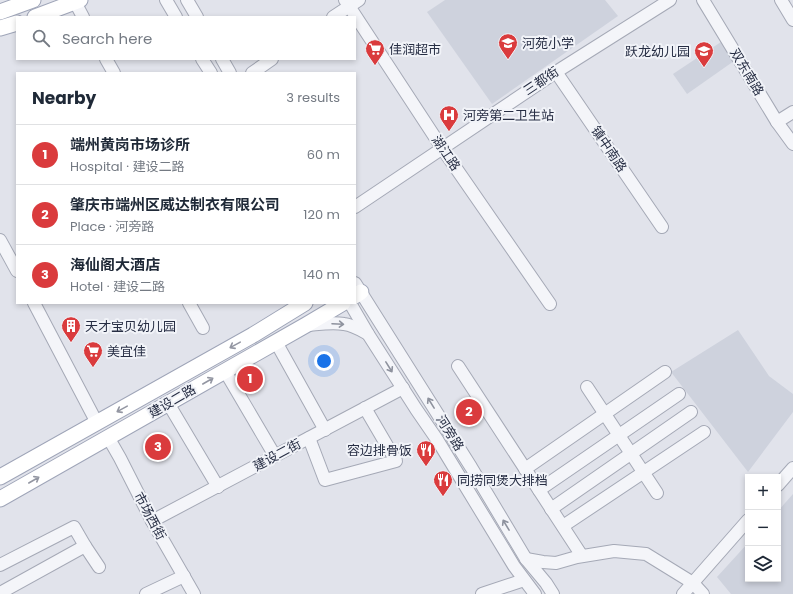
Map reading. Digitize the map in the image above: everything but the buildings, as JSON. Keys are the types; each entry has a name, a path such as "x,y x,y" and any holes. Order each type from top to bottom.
{"main road":[{"path":"0,12 33,0"},
{"path":"38,16 77,1"},
{"path":"0,28 16,24"},
{"name":"建设二路","path":"0,499 341,304"},
{"name":"建设二路","path":"0,477 253,335 299,305"},
{"path":"253,335 262,350"}],"street":[{"path":"166,0 175,16"},
{"path":"187,0 196,16"},
{"path":"334,16 347,3 359,0"},
{"name":"三都街","path":"356,205 556,72 670,0"},
{"name":"双东南路","path":"703,0 793,144"},
{"path":"781,0 793,20"},
{"path":"77,1 83,16"},
{"name":"湖江路","path":"347,3 356,16"},
{"name":"湖江路","path":"356,17 442,148 550,304"},
{"path":"107,60 113,72"},
{"path":"203,60 210,72"},
{"path":"223,60 229,72"},
{"path":"253,72 271,60"},
{"name":"镇中南路","path":"556,72 662,227"},
{"path":"778,122 793,112"},
{"path":"0,240 16,269"},
{"name":"河旁路","path":"356,295 471,467 526,559 546,583 552,594"},
{"name":"河旁路","path":"356,297 368,334 438,441 514,566 535,594"},
{"path":"35,304 97,423"},
{"path":"190,304 203,328"},
{"path":"306,325 330,323 345,324 360,329 368,334"},
{"path":"276,342 325,430"},
{"path":"458,366 582,556"},
{"path":"225,371 275,456"},
{"path":"525,468 665,372"},
{"path":"587,387 657,493"},
{"name":"建设二街","path":"152,521 403,388"},
{"path":"539,490 679,394"},
{"path":"168,403 218,487"},
{"path":"309,438 325,480 396,461 365,408"},
{"path":"551,509 691,412"},
{"path":"563,526 704,432"},
{"name":"市场西街","path":"108,437 152,521 194,594"},
{"path":"781,482 793,468"},
{"path":"683,594 745,523"},
{"path":"0,565 74,527 99,567"},
{"path":"0,592 85,546"},
{"path":"526,559 543,562 556,562 614,551 646,554 693,583 703,594"},
{"path":"546,583 550,569 556,562"},
{"path":"146,594 184,576"},
{"path":"482,594 524,580"}],"shaded area":[{"name":"河苑小学","path":"445,0 605,0 618,16 492,104 427,12"},
{"name":"跃龙幼儿园","path":"721,42 734,61 687,94 673,74"},
{"path":"738,330 769,376 793,394 793,412 748,472 671,372"},
{"path":"793,494 793,594 731,594 717,577 745,546 745,582 781,582 781,508"}],"place":[{"name":"河苑小学","path":"508,60"},
{"name":"佳润超市","path":"375,66"},
{"name":"跃龙幼儿园","path":"704,68"},
{"name":"河旁第二卫生站","path":"449,132"},
{"name":"天才宝贝幼儿园","path":"71,343"},
{"name":"美宜佳","path":"93,368"},
{"name":"端州黄岗市场诊所","path":"250,379"},
{"name":"肇庆市端州区威达制衣有限公司","path":"469,412"},
{"name":"海仙阁大酒店","path":"158,447"},
{"name":"容边排骨饭","path":"426,467"},
{"name":"同捞同煲大排档","path":"443,497"}]}
